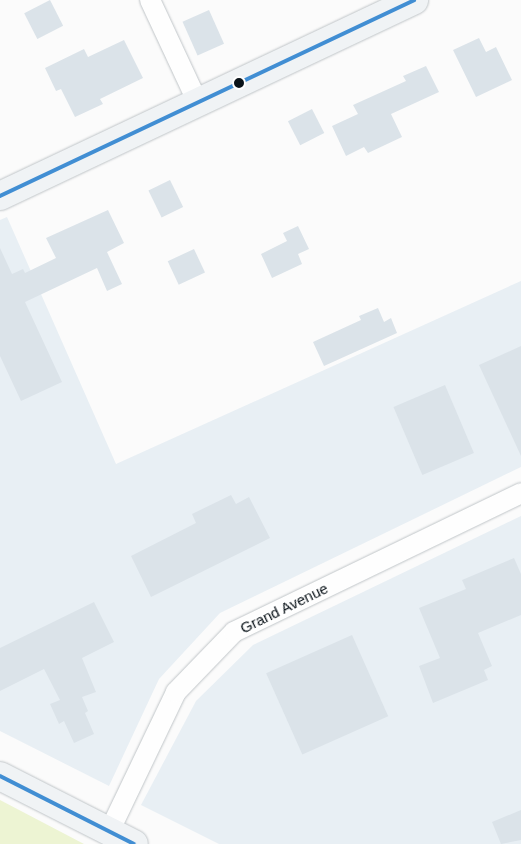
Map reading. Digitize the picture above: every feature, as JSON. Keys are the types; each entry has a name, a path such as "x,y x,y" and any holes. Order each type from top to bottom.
{"main road":[{"path":"0,196 414,0"},
{"path":"0,776 134,844"}],"street":[{"path":"150,0 198,103"},
{"name":"Grand Avenue","path":"109,832 176,692 234,632 521,493"}],"shaded area":[{"path":"7,217 116,464 521,281 521,467 220,613 159,679 109,786 0,731 0,220"},
{"path":"521,516 521,844 219,844 141,805 196,701 253,645"}],"green space":[{"path":"0,800 84,844 0,844"}],"building":[{"path":"50,0 63,26 37,39 24,13"},
{"path":"209,10 224,44 198,56 183,22"},
{"path":"479,38 486,52 496,47 512,80 476,97 453,50"},
{"path":"124,40 143,78 100,99 103,104 75,117 61,89 56,91 45,68 84,49 88,57"},
{"path":"426,66 439,92 391,114 402,137 368,153 364,147 346,156 332,126 358,114 353,105 406,81 403,76"},
{"path":"312,109 324,133 300,145 288,121"},
{"path":"170,180 183,207 162,217 148,191"},
{"path":"108,210 124,243 107,252 122,284 107,291 97,268 25,302 62,382 21,401 0,356 0,248 12,274 23,269 25,273 56,258 46,238"},
{"path":"298,226 309,249 298,254 302,264 272,278 261,254 287,241 283,233"},
{"path":"194,249 205,273 179,285 168,261"},
{"path":"378,308 384,322 391,318 397,333 324,366 313,342 361,320 359,316"},
{"path":"521,346 521,456 479,365"},
{"path":"445,385 474,453 422,475 393,407"},
{"path":"231,495 236,504 249,497 270,538 151,597 131,556 196,523 192,514"},
{"path":"514,558 521,574 521,615 478,633 492,666 484,670 488,680 433,703 419,666 440,658 419,608 466,589 462,580"},
{"path":"94,602 114,642 82,658 96,692 82,697 88,711 85,713 94,734 74,743 64,721 59,724 50,704 60,700 44,669 0,691 0,648"},
{"path":"352,635 388,716 302,755 266,673"},
{"path":"521,810 521,840 501,844 492,822"}],"transit line":[{"path":"0,196 414,0"},
{"path":"0,776 134,844"}]}
